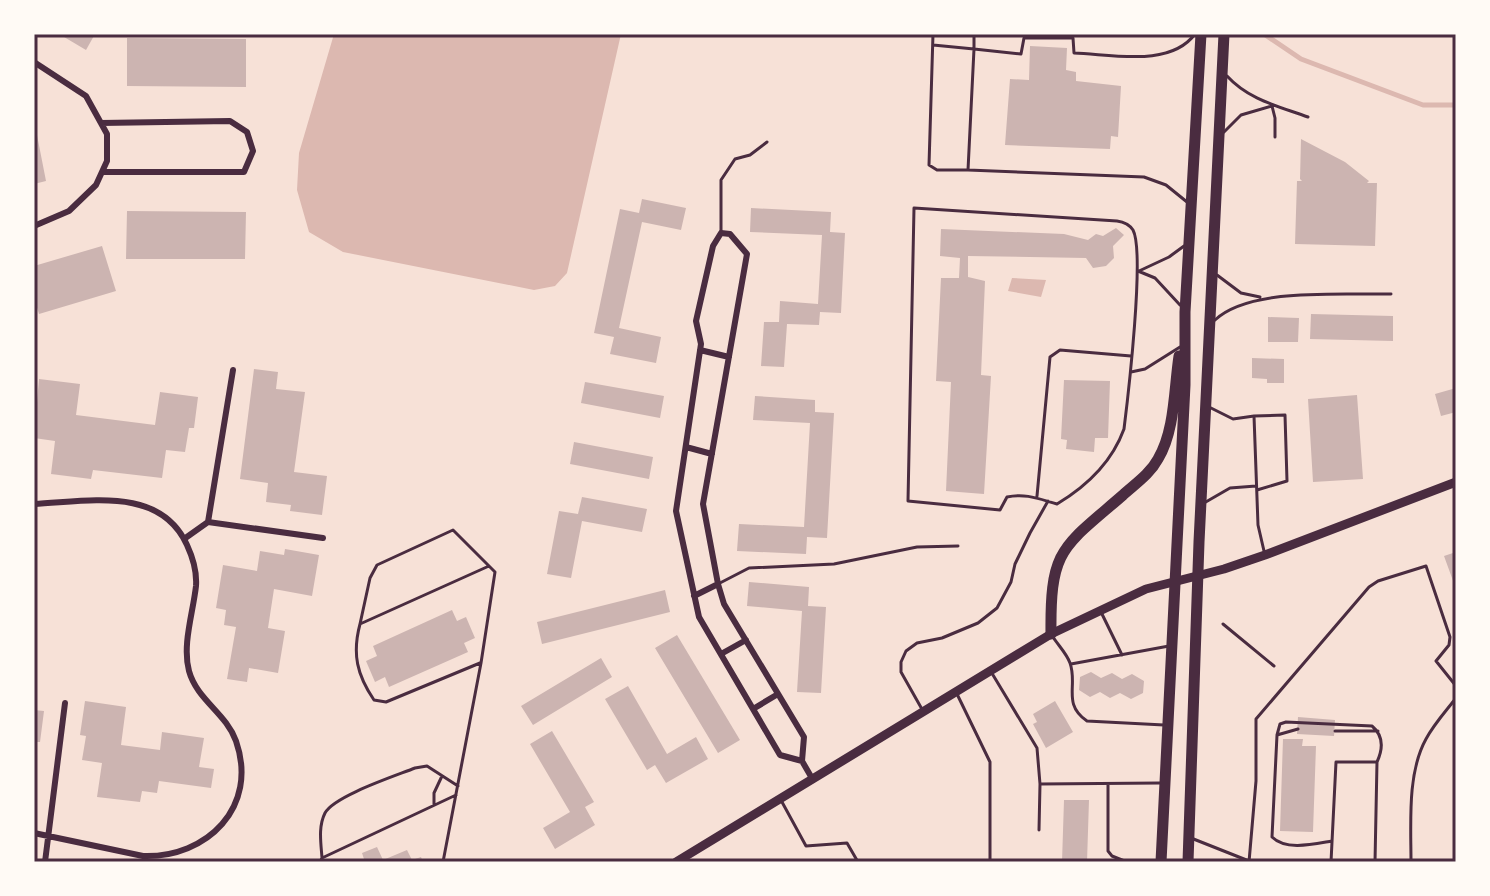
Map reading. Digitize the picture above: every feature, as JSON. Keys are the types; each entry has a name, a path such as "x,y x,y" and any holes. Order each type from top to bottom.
{"highway":[{"path":"1051,634 1051,583 1061,554 1080,532 1147,473 1168,435 1192,237 1198,34"},
{"path":"1188,862 1205,405 1224,34"},
{"path":"1161,862 1185,385 1185,312"}],"main road":[{"path":"676,862 990,670 1099,609 1146,589 1265,555 1456,482"}],"street":[{"path":"34,62 86,96 107,134 107,161 96,185 69,211 34,226"},
{"path":"101,123 230,121 247,132 253,151 244,172 102,172"},
{"path":"802,761 780,755 699,617 676,511 700,350 696,321 713,246 721,233 730,234 747,254 703,504 724,604 804,737 802,761 813,780"},
{"path":"700,350 729,357"},
{"path":"208,522 233,370"},
{"path":"686,447 712,454"},
{"path":"34,504 135,502 167,519 184,539 192,557 196,582 188,668 201,696 227,724 235,740 241,774 232,808 211,836 180,853 143,856 34,833"},
{"path":"184,539 208,522 323,538"},
{"path":"694,596 718,584"},
{"path":"721,654 746,640"},
{"path":"753,709 778,694"},
{"path":"45,862 65,703"}],"lane":[{"path":"933,34 929,165 937,170 1144,177 1166,185 1193,207"},
{"path":"968,170 974,34"},
{"path":"933,45 1021,54 1024,36 1073,36 1074,53 1155,56 1189,43 1198,34"},
{"path":"1222,70 1239,89 1272,106 1308,117"},
{"path":"1218,137 1241,115 1272,106"},
{"path":"1272,106 1275,137"},
{"path":"721,233 721,180 735,159 750,155 767,142"},
{"path":"914,208 1125,222 1133,230 1136,241 1138,271 1131,356 1124,429 1117,449 1104,466 1072,495 1057,504 1037,496 1007,497 1000,510 908,501 914,208"},
{"path":"1138,271 1169,257 1192,237"},
{"path":"1138,271 1155,278 1185,312"},
{"path":"1212,271 1241,293 1263,298 1391,294"},
{"path":"1209,326 1224,312 1263,298"},
{"path":"1130,373 1145,369 1180,347"},
{"path":"1037,496 1050,357 1060,350 1131,356"},
{"path":"1201,505 1230,488 1257,488 1287,481 1288,470 1285,415 1233,419 1205,405"},
{"path":"1254,416 1258,525 1265,555"},
{"path":"923,712 901,672 906,651 917,643 942,638 978,623 997,608 1011,582 1015,564 1048,501"},
{"path":"443,862 481,663 495,572 453,530 377,565 370,578 355,651 363,684 374,700 386,702 481,663"},
{"path":"718,584 749,568 834,564 917,547 958,546"},
{"path":"360,624 489,566"},
{"path":"1249,862 1256,781 1256,719 1369,587 1378,581 1426,566 1450,637 1449,645 1436,661 1456,686"},
{"path":"1099,609 1122,655"},
{"path":"1051,634 1071,664 1071,697 1079,716 1087,721 1168,726"},
{"path":"1071,664 1171,645"},
{"path":"990,670 1037,748 1039,830"},
{"path":"956,691 990,762 990,862"},
{"path":"1411,862 1414,781 1418,760 1425,741 1456,698"},
{"path":"1332,841 1304,845 1277,842 1272,837 1280,724 1362,724 1378,731 1382,750 1377,762 1375,862"},
{"path":"1277,735 1298,729"},
{"path":"1335,731 1378,731"},
{"path":"1331,862 1336,762 1377,762"},
{"path":"456,795 321,860 323,818 334,803 415,768 427,766 458,786"},
{"path":"434,805 434,793 442,776"},
{"path":"1040,784 1165,783"},
{"path":"1108,784 1108,851 1127,862"},
{"path":"780,799 806,846 847,843 858,862"},
{"path":"1190,838 1249,862 1263,862"}],"path":[{"path":"1223,624 1274,666"}],"shaded area":[{"path":"334,34 621,34 567,273 555,286 534,290 343,252 309,232 297,190 299,153"},
{"path":"1012,278 1046,280 1041,297 1008,291"}],"building":[{"path":"59,34 95,34 86,50"},
{"path":"127,38 246,39 246,87 127,86"},
{"path":"1030,46 1067,48 1066,70 1076,72 1076,81 1121,86 1118,137 1111,136 1110,149 1005,145 1010,79 1029,80"},
{"path":"34,135 37,135 46,181 34,184"},
{"path":"1301,139 1345,162 1369,181 1367,183 1377,183 1375,246 1295,244 1297,181 1302,181"},
{"path":"642,199 686,208 681,230 642,222 619,328 661,337 656,363 610,354 614,337 594,333 620,209 639,213"},
{"path":"751,208 831,212 830,232 845,233 841,313 820,312 819,325 787,324 784,367 761,366 764,322 779,322 780,301 818,304 822,235 750,232"},
{"path":"127,211 246,212 245,259 126,259"},
{"path":"1116,228 1124,235 1113,246 1114,258 1106,266 1093,268 1086,258 968,256 968,277 985,281 981,375 991,376 984,494 946,491 951,382 936,381 941,278 959,278 960,258 940,256 941,229 1064,234 1088,240"},
{"path":"102,246 116,291 39,314 34,298 34,266"},
{"path":"1311,314 1393,316 1393,341 1310,339"},
{"path":"1268,317 1299,318 1298,342 1268,342"},
{"path":"1252,358 1284,359 1284,383 1267,383 1267,379 1252,378"},
{"path":"254,369 278,372 276,389 305,392 294,472 327,476 322,515 290,511 291,505 266,502 268,483 240,479"},
{"path":"39,379 80,384 76,415 155,425 160,392 198,397 194,428 189,428 185,452 166,450 162,478 93,470 91,479 51,474 55,441 34,438"},
{"path":"1064,380 1110,381 1108,438 1095,438 1094,452 1066,449 1067,440 1061,439"},
{"path":"585,382 664,396 660,418 581,403"},
{"path":"1456,388 1456,412 1441,416 1435,394"},
{"path":"1357,395 1363,479 1313,482 1308,399"},
{"path":"755,396 815,400 815,412 834,413 827,538 807,537 806,554 737,551 739,524 804,527 810,423 753,420"},
{"path":"574,442 653,457 649,479 570,464"},
{"path":"582,497 647,509 642,532 582,521 571,578 547,574 559,511 578,514"},
{"path":"285,549 319,555 312,596 274,589 268,628 285,631 278,673 249,668 247,682 227,679 236,627 224,625 226,610 216,608 223,565 257,571 260,551 284,555"},
{"path":"1456,552 1456,589 1444,556"},
{"path":"749,582 809,587 808,606 826,607 821,693 797,692 802,611 747,606"},
{"path":"665,590 670,612 542,644 537,622"},
{"path":"452,610 457,621 466,617 475,638 464,643 468,652 389,687 385,677 375,682 366,661 377,656 373,646"},
{"path":"677,635 740,740 718,753 655,648"},
{"path":"601,658 612,677 533,725 521,706"},
{"path":"1091,672 1101,678 1112,673 1122,679 1132,674 1144,681 1143,693 1131,699 1120,693 1110,698 1100,692 1090,697 1079,690 1080,677"},
{"path":"628,686 667,754 696,737 708,759 666,783 655,765 647,770 605,699"},
{"path":"85,701 126,707 121,745 160,750 162,732 204,738 199,767 214,769 211,788 159,781 157,793 142,791 140,802 97,797 102,763 82,760 86,736 80,735"},
{"path":"1055,701 1073,732 1046,748 1033,724 1037,722 1033,714"},
{"path":"34,710 44,711 40,742 34,742"},
{"path":"1298,717 1335,720 1334,736 1297,734"},
{"path":"552,731 594,802 585,807 595,825 555,849 543,828 570,812 530,744"},
{"path":"1283,739 1303,739 1302,746 1316,746 1313,832 1280,831"},
{"path":"1064,800 1089,800 1087,862 1062,862"},
{"path":"377,847 383,860 407,850 412,860 421,857 423,862 365,862 362,853"}],"waterway":[{"path":"1264,34 1301,59 1423,105 1456,105"}]}
